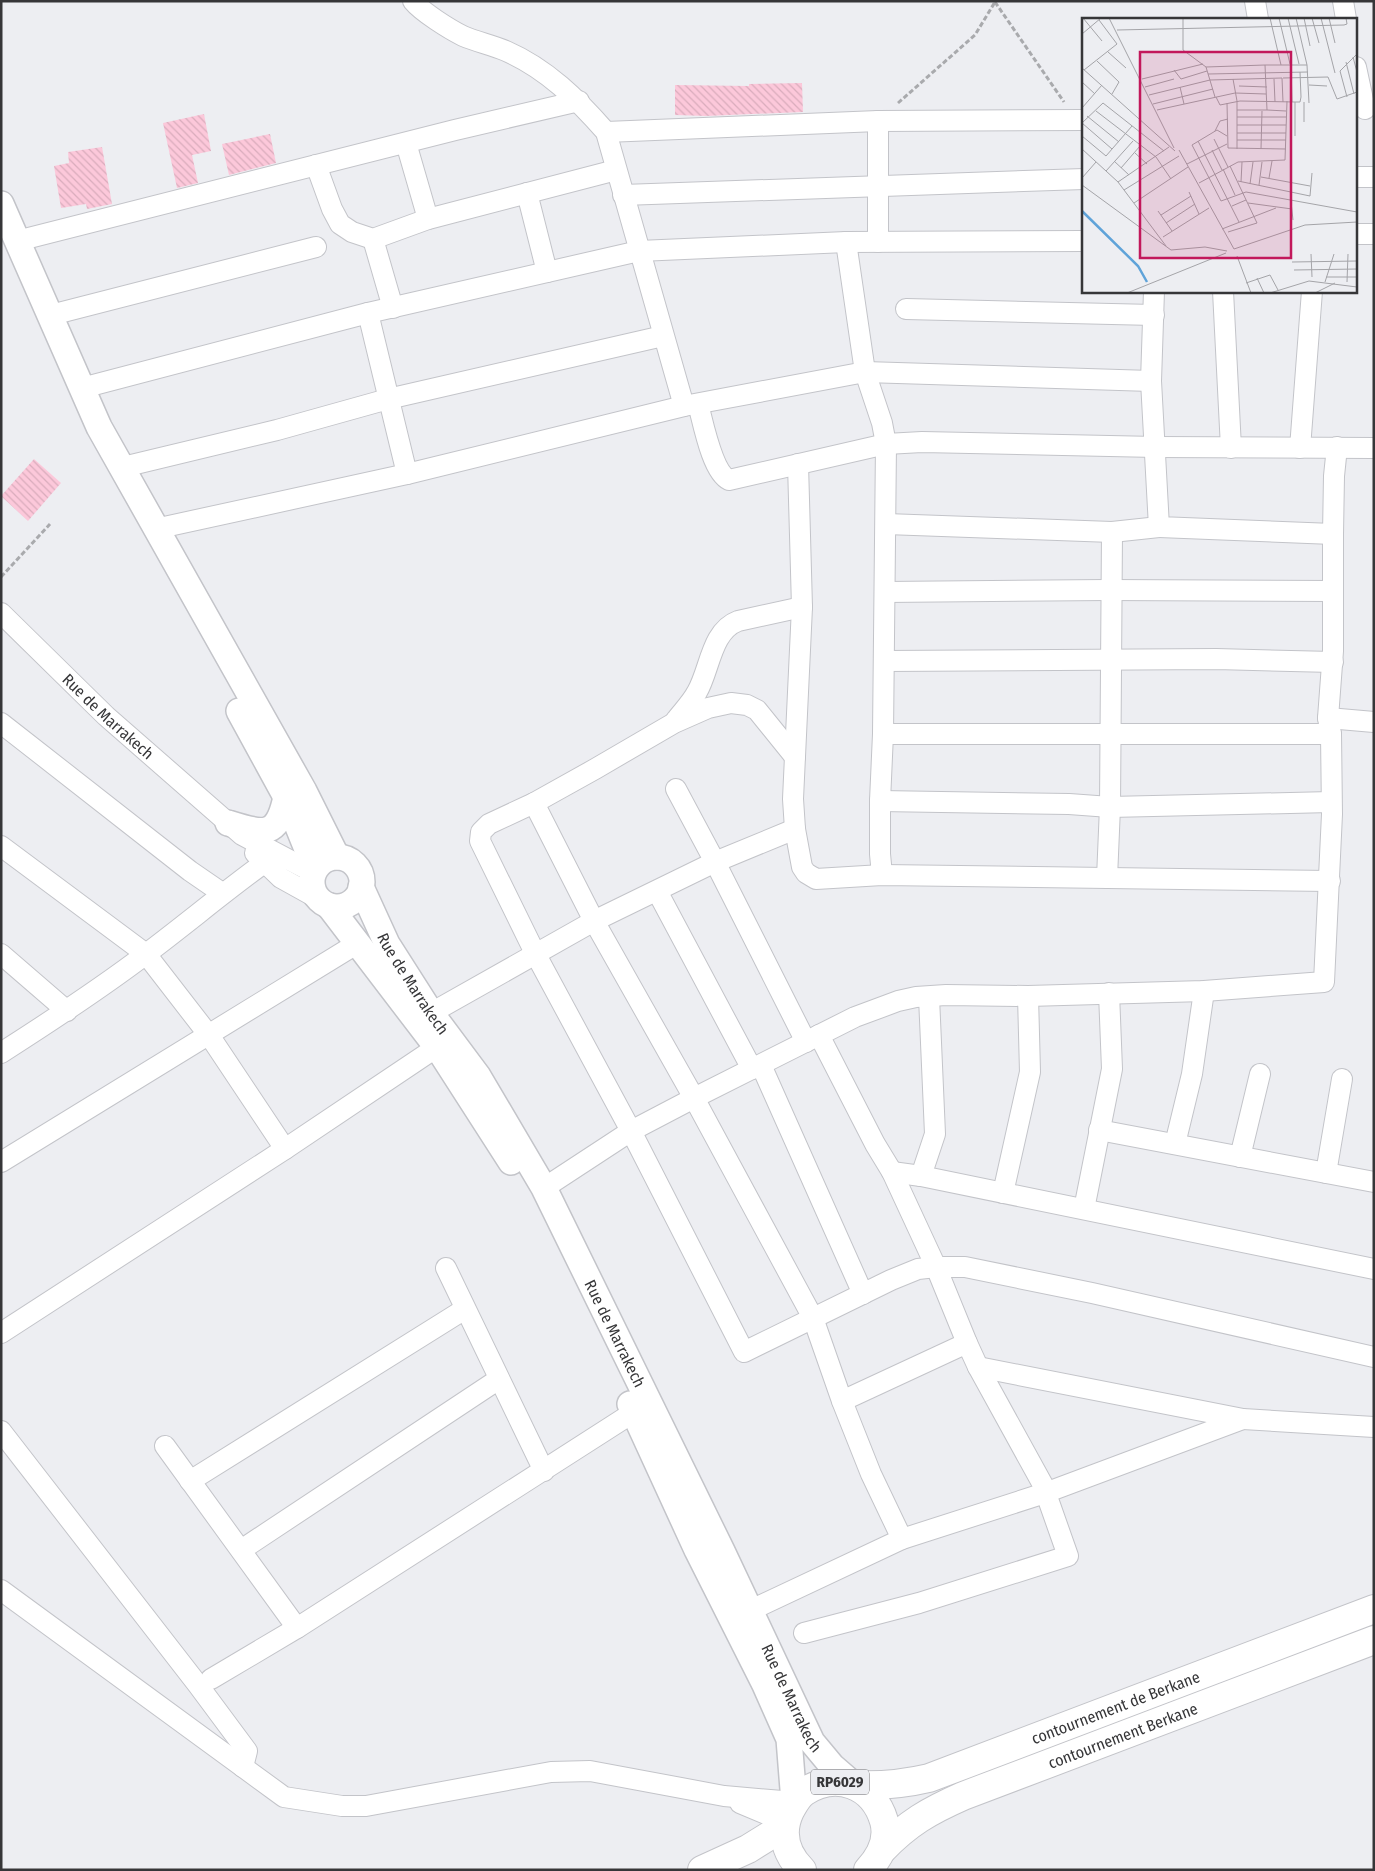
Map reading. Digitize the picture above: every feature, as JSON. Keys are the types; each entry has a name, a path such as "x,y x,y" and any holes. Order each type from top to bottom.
{"highway":[{"name":"contournement de Berkane","path":"854,1785 904,1784 929,1778 1374,1609"},
{"name":"contournement Berkane","path":"876,1863 899,1833 918,1818 956,1799 1374,1640"},
{"name":"RP6029","path":"802,1870 788,1852 785,1839 788,1817 804,1792 828,1782 854,1785 865,1792 881,1812 885,1825 885,1838 876,1863"},
{"path":"702,1870 748,1849 788,1817"}],"main road":[{"path":"1,204 9,240 100,455 286,797 314,871 325,860 337,857 304,791 99,427 51,315 9,240"},
{"path":"235,829 254,832 268,829 282,815 286,797"},
{"name":"RP6029","path":"337,857 344,858 356,866 360,873 361,887"},
{"name":"RP6029","path":"314,871 312,886 323,902"},
{"path":"323,902 343,906 349,904 355,900 361,887"},
{"name":"Rue de Marrakech","path":"361,887 387,944 431,1013 478,1076 544,1188 751,1610 812,1742 832,1766 854,1785"},
{"name":"Rue de Marrakech","path":"323,902 358,943 437,1047 517,1171 597,1331 697,1550 765,1685 789,1739 788,1817"}],"street":[{"path":"413,1 419,8 462,36 507,51 553,78 579,101 606,132 664,336 714,459 723,477 729,480 886,444 922,442 1231,448 1374,448"},
{"path":"1255,1 1258,18"},
{"path":"1342,1 1346,18"},
{"path":"1358,77 1365,109"},
{"path":"9,240 579,101"},
{"path":"606,132 878,121 1080,120"},
{"path":"878,121 878,242"},
{"path":"406,143 428,219"},
{"path":"316,165 332,209 340,224 352,232 373,239 428,219 616,170"},
{"path":"1358,177 1374,177"},
{"path":"623,195 1082,179"},
{"path":"527,192 547,272"},
{"path":"1358,234 1374,234"},
{"path":"373,239 393,308"},
{"path":"82,388 368,313 639,251 846,242 1082,241"},
{"path":"846,242 865,372 882,424 886,444 883,734 880,801 882,875"},
{"path":"51,315 316,248"},
{"path":"1154,292 1151,381 1159,527"},
{"path":"1223,292 1231,448"},
{"path":"1300,448 1312,292"},
{"path":"906,309 1154,315"},
{"path":"368,313 407,474"},
{"path":"123,467 278,430 388,399 664,336"},
{"path":"155,529 407,474 691,405 865,372 1151,381"},
{"path":"544,1188 631,1131 874,1008 898,1001 929,996 1028,996 1204,991 1324,982 1330,882 1330,726 1333,662 1334,476 1338,447"},
{"path":"798,464 802,607 794,799 795,829 802,867 806,873 816,879 882,875 1330,882"},
{"path":"886,524 1112,532 1159,527 1333,534"},
{"path":"1107,878 1110,807 1112,532"},
{"path":"885,592 1332,591"},
{"path":"674,723 698,692 716,646 729,624 802,607"},
{"name":"Rue de Marrakech","path":"1,613 106,716 235,829 264,863 281,878 323,902"},
{"path":"884,661 1216,659 1333,662"},
{"path":"795,757 757,710 747,705 731,704 708,708 674,723 595,770 534,803 489,824 481,832 480,841 535,953 631,1131 744,1352 918,1269 965,1267 1374,1357"},
{"path":"883,734 1110,734 1330,726 1374,722"},
{"path":"1,723 190,871 222,893"},
{"path":"676,789 812,1039 892,1172 936,1267 978,1367 1045,1493 1068,1556 919,1603 804,1633"},
{"path":"880,801 1069,804 1110,807 1331,802"},
{"path":"534,803 594,921 694,1098 813,1318 842,1401 871,1474 902,1539"},
{"name":"Rue de Marrakech","path":"235,829 314,871"},
{"path":"431,1013 594,921 657,892 715,862 795,829"},
{"path":"3,851 146,954 208,1034 285,1149"},
{"path":"1,1052 67,1011 146,954 222,893 264,863"},
{"path":"657,892 757,1067 863,1294"},
{"path":"1,1162 358,943"},
{"path":"1,954 67,1011"},
{"path":"1175,1144 1192,1074 1204,991"},
{"path":"1084,1210 1112,1069 1109,994"},
{"path":"921,1176 935,1134 929,996"},
{"path":"1003,1193 1030,1072 1028,996"},
{"path":"1,1333 285,1149 437,1047"},
{"path":"1240,1157 1260,1074"},
{"path":"1326,1173 1342,1079"},
{"path":"1099,1130 1374,1182"},
{"path":"892,1172 921,1176 1374,1269"},
{"path":"446,1268 544,1471"},
{"path":"190,1481 466,1309"},
{"path":"842,1401 967,1343"},
{"path":"978,1367 1243,1419 1374,1427"},
{"path":"241,1550 500,1379"},
{"path":"211,1679 297,1628 634,1412"},
{"path":"751,1610 902,1539 1045,1493 1243,1419"},
{"path":"1,1431 247,1751 243,1767"},
{"path":"165,1446 297,1628"},
{"path":"1,1590 284,1797 342,1806 366,1806 551,1772 590,1771 724,1796 788,1817"}],"path":[{"path":"878,121 911,90 976,35 995,1 1080,120"},
{"path":"1,577 50,524"}],"building":[{"path":"802,83 803,112 706,116 675,115 675,85 749,86 749,84"},
{"path":"204,114 211,151 192,155 198,183 177,188 163,123"},
{"path":"270,134 276,163 229,175 222,144"},
{"path":"102,147 112,204 87,209 86,204 61,208 54,166 69,163 68,152"},
{"path":"34,459 61,483 28,521 1,496"}]}
